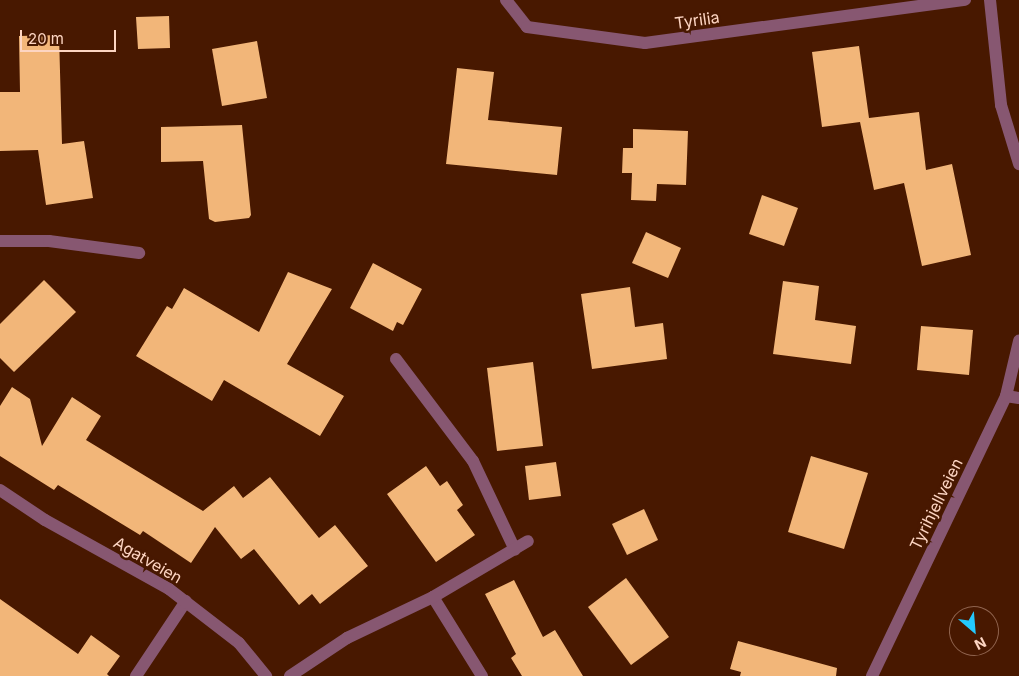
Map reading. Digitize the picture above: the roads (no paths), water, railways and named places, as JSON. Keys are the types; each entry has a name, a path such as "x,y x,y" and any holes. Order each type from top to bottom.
{"street":[{"name":"Tyrilia","path":"506,0 526,27 645,43 965,0"},
{"path":"990,0 1001,105 1019,164"},
{"path":"0,241 49,241 140,253"},
{"name":"Tyrihjellveien","path":"872,676 1006,396 1019,342"},
{"path":"396,359 473,461 515,550"},
{"path":"1006,396 1019,398"},
{"name":"Agatveien","path":"0,490 186,601 239,643 266,676"},
{"path":"290,676 347,638 433,597 515,550 528,540"},
{"path":"433,597 482,676"},
{"path":"136,676 166,626 186,601"}]}
